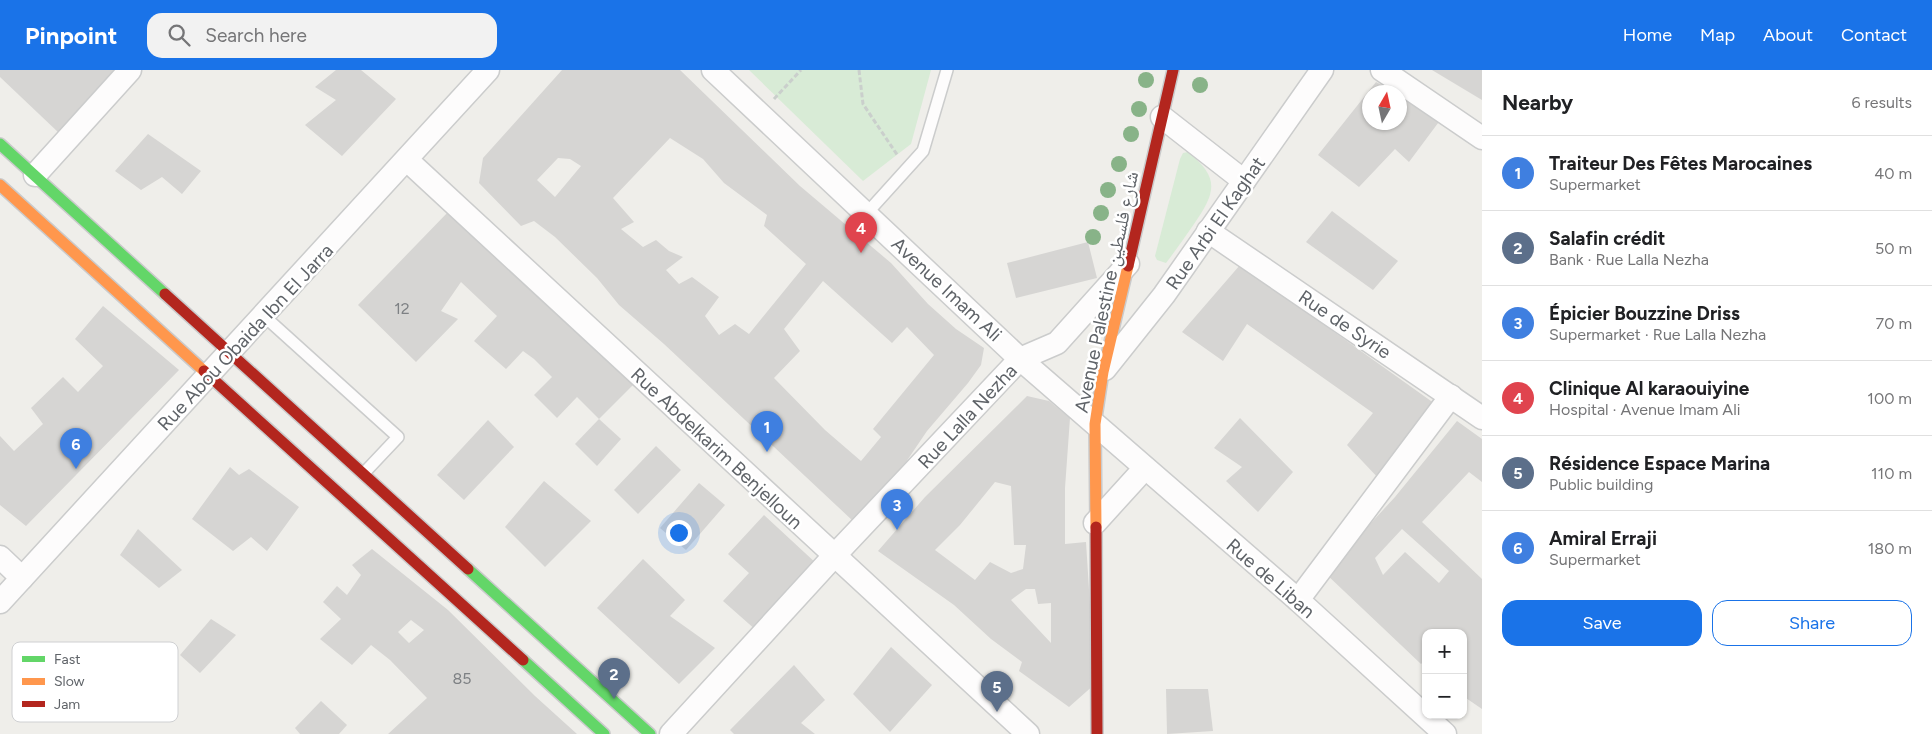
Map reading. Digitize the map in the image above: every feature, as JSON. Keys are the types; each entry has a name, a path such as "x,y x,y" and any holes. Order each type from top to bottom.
{"main road":[{"name":"Avenue Palestine شارع فلسطين","path":"1097,734 1094,523 1095,424 1103,372 1173,70"},
{"path":"0,144 650,734"},
{"path":"0,185 604,734"}],"street":[{"path":"34,175 130,70"},
{"name":"Rue Abou Obaida Ibn El Jarra","path":"0,602 488,70"},
{"name":"Avenue Imam Ali","path":"713,70 1020,359 1095,424"},
{"name":"Rue Arbi El Kaghat","path":"1103,372 1164,295 1322,70"},
{"path":"1382,70 1482,138"},
{"path":"1162,117 1244,181"},
{"name":"Rue Abdelkarim Benjelloun","path":"407,160 1028,734"},
{"name":"Rue de Syrie","path":"1208,231 1482,418"},
{"name":"Rue Lalla Nezha","path":"671,734 834,556 1020,359 1056,343 1128,264"},
{"path":"1298,600 1451,396"},
{"name":"Rue de Liban","path":"1095,424 1298,600 1446,734"},
{"path":"1094,523 1145,468"},
{"path":"0,558 22,578"}],"lane":[{"path":"867,213 923,151 947,70"},
{"path":"264,316 398,437 364,473"}],"path":[{"path":"760,114 801,70"},
{"path":"859,70 864,104 907,169"}],"green space":[{"path":"749,70 931,70 911,144 863,181"},
{"path":"1188,152 1206,170 1210,178 1210,194 1201,213 1166,263 1157,260 1155,256 1180,159 1183,153"}],"building":[{"path":"0,70 117,70 59,133 0,77"},
{"path":"336,70 361,70 396,99 342,156 305,125 336,100 315,87"},
{"path":"562,70 680,70 800,186 891,263 928,304 956,329 984,348 981,365 927,431 906,462 853,521 664,344 619,305 597,278 555,237 534,221 521,226 479,183 483,158","holes":["670,138 703,159 724,183 767,215 764,226 806,264 749,334 735,324 719,335 705,316 719,297 692,277 679,284 666,270 683,257 669,251 656,240 643,247 621,229 634,222 613,198","558,158 570,159 581,166 555,197 537,180","823,281 892,343 907,327 934,355 873,429 881,437 861,461 825,430 774,378 800,351 784,329"]},
{"path":"1432,70 1482,70 1482,100"},
{"path":"1407,98 1444,115 1409,162 1395,149 1359,187 1318,155 1362,100 1362,130 1407,130"},
{"path":"148,134 201,171 182,194 162,177 141,190 115,171"},
{"path":"1332,211 1398,261 1373,290 1306,242"},
{"path":"448,212 638,380 599,419 577,397 557,418 534,395 552,377 534,359 523,351 506,369 474,341 497,316 461,282 441,311 458,319 416,362 358,305"},
{"path":"1088,242 1097,278 1016,298 1007,263"},
{"path":"1240,265 1438,406 1381,481 1347,445 1373,413 1247,324 1223,361 1182,332"},
{"path":"103,306 179,370 26,526 0,505 0,436 14,451 43,424 31,408 63,377 78,392 103,366 75,339"},
{"path":"1027,396 1049,401 1070,418 1065,488 1065,544 1086,542 1095,684 1069,707 1019,671 1022,662 991,639 954,605 878,551 925,497","holes":["995,482 1011,486 1014,545 1026,545 1023,569 1011,573 990,562 975,580 935,550 960,525","1026,589 1035,589 1038,604 1051,603 1051,643 1011,600"]},
{"path":"1240,418 1293,472 1258,512 1226,481 1242,467 1214,448"},
{"path":"599,419 621,439 597,466 575,444"},
{"path":"488,420 514,447 464,500 437,475"},
{"path":"1457,421 1482,439 1482,482 1469,472 1422,522 1482,579 1482,709 1467,699 1467,629 1422,629 1421,664 1325,573 1395,497","holes":["1402,529 1449,571 1439,583 1405,552 1383,575 1375,558"]},
{"path":"656,446 681,470 638,514 614,490"},
{"path":"230,467 239,475 249,469 299,507 267,551 251,537 233,551 192,519"},
{"path":"544,481 591,521 545,567 505,527"},
{"path":"699,483 725,505 686,550 660,528"},
{"path":"764,515 818,565 757,631 723,601 749,573 728,554"},
{"path":"138,529 182,570 159,588 120,555"},
{"path":"372,549 448,610 535,696 577,734 388,734 427,698 390,660 371,645 352,665 320,639 341,619 323,602 337,586 347,595 361,575 352,565","holes":["411,620 424,630 409,643 398,632"]},
{"path":"643,559 685,600 670,616 715,648 679,684 597,608"},
{"path":"211,619 236,635 200,673 180,655"},
{"path":"891,647 932,685 890,732 853,694"},
{"path":"794,665 825,700 801,723 815,734 734,734 730,730"},
{"path":"1166,689 1208,689 1213,731 1167,734"},
{"path":"321,701 347,725 339,734 300,734 295,728"}],"traffic: fast":[{"path":"0,144 165,294"},
{"path":"468,569 650,734"},
{"path":"523,660 604,734"}],"traffic: slow":[{"path":"0,185 204,371"},
{"path":"1096,527 1095,424 1103,372 1128,266"}],"traffic: jam":[{"path":"1128,266 1173,70"},
{"path":"165,294 468,569"},
{"path":"204,371 523,660"},
{"path":"1096,527 1097,734"}],"place":[{"name":"Clinique Al karaouiyine","path":"861,253"},
{"name":"Traiteur Des Fêtes Marocaines","path":"767,452"},
{"name":"Amiral Erraji","path":"76,469"},
{"name":"Épicier Bouzzine Driss","path":"897,530"},
{"name":"Salafin crédit","path":"614,699"},
{"name":"Résidence Espace Marina","path":"997,712"}]}
